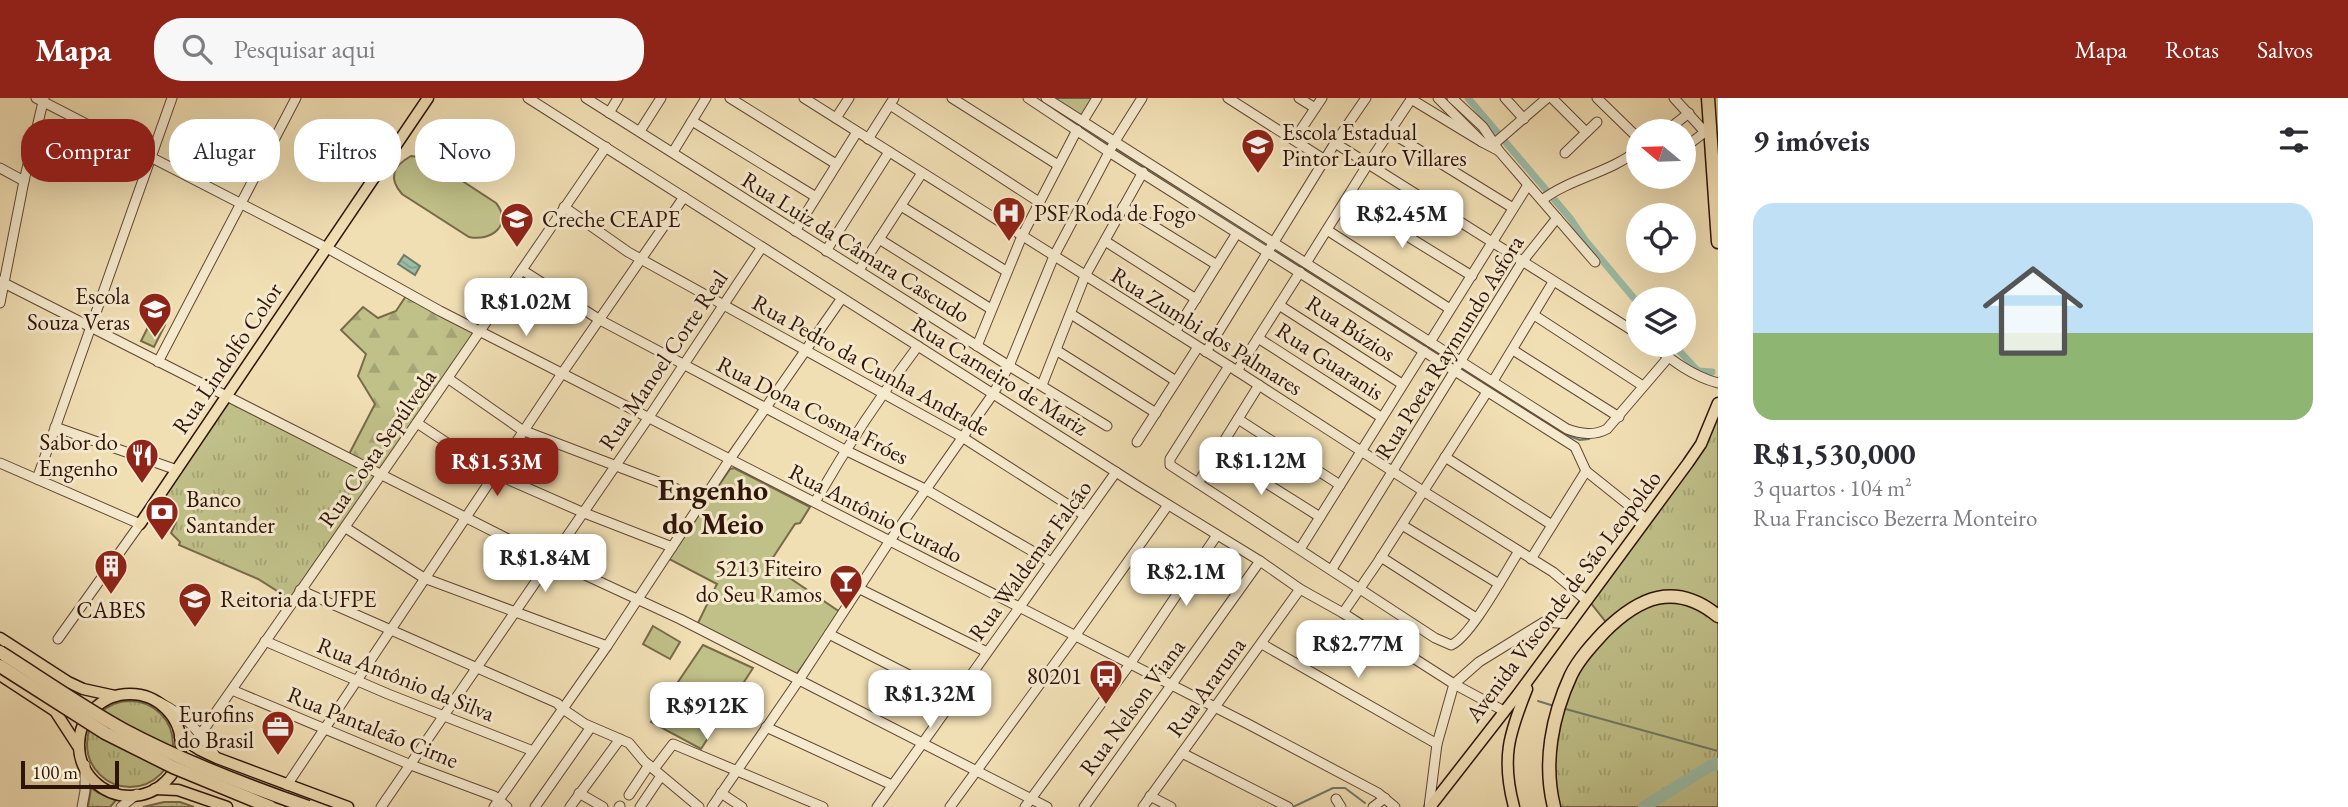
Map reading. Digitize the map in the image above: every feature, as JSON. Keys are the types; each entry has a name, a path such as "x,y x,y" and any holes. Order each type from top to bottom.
{"highway":[{"path":"1708,98 1708,131 1718,242"},
{"path":"1554,807 1548,769 1555,725 1570,678 1586,653 1609,627 1636,605 1659,598 1684,599 1703,606 1718,616"},
{"path":"0,652 125,730 178,757 308,807"},
{"path":"0,666 105,733 173,767 270,807"}],"main road":[{"name":"Rua Lindolfo Color","path":"140,524 428,98"},
{"name":"Avenida Visconde de São Leopoldo","path":"1429,807 1534,673 1701,444 1718,403"},
{"path":"0,638 83,689 115,696 138,694 159,702 170,713 180,737 181,749 178,765 168,779 155,789"},
{"path":"1514,807 1507,772 1507,751 1513,725 1534,673"},
{"path":"0,675 55,711 72,735 85,765 105,790 126,796 155,789 178,790 227,807"},
{"path":"80,751 81,733 88,717 100,704 115,696"},
{"path":"180,737 216,758 348,807"}],"street":[{"path":"155,147 172,98"},
{"path":"158,362 296,98"},
{"name":"Rua Carneiro de Mariz","path":"528,98 1300,589 1343,613 1454,684 1504,711"},
{"name":"Rua Luiz da Câmara Cascudo","path":"586,98 1107,426"},
{"path":"609,113 618,98"},
{"path":"639,131 661,98"},
{"path":"673,152 706,98"},
{"path":"730,98 836,164"},
{"name":"Rua Zumbi dos Palmares","path":"806,98 1553,572 1586,600"},
{"path":"836,118 849,98"},
{"path":"952,98 1058,165"},
{"path":"1028,98 1575,447 1586,471 1646,519"},
{"path":"1046,98 1574,432 1600,433 1607,429 1667,359 1702,378 1718,383"},
{"path":"1083,121 1097,98"},
{"path":"712,807 925,489 993,394 1009,366 1054,256 1115,141 1142,98"},
{"path":"1228,98 1325,160"},
{"path":"1299,98 1315,108"},
{"path":"1294,140 1322,98"},
{"path":"1137,442 1176,381 1202,349 1275,243 1335,143 1366,98"},
{"path":"1437,98 1482,142"},
{"path":"1452,98 1500,142 1528,185 1595,262"},
{"path":"1505,98 1524,119"},
{"path":"1306,263 1412,99 1482,142 1500,142 1550,98 1586,132"},
{"path":"1597,98 1626,126"},
{"path":"1674,98 1708,131 1696,140"},
{"path":"37,119 41,99"},
{"name":"Rua Antônio Curado","path":"41,99 78,119"},
{"path":"868,139 892,102 1039,202"},
{"path":"1681,119 1689,113"},
{"path":"692,121 816,197"},
{"path":"1565,153 1597,122"},
{"path":"976,346 1022,236 1077,130"},
{"path":"795,231 858,132"},
{"path":"1390,132 1513,208"},
{"path":"1335,143 1626,327"},
{"name":"Rua Costa Sepúlveda","path":"200,735 449,379 606,147"},
{"path":"826,251 889,152"},
{"path":"1542,200 1552,192 1626,159"},
{"name":"Rua Antônio Curado","path":"155,161 1325,765 1385,798 1395,807"},
{"path":"0,168 21,178"},
{"path":"1042,385 1085,276 1143,172"},
{"path":"859,270 922,173"},
{"path":"0,303 24,182"},
{"path":"37,479 143,182"},
{"path":"1430,342 1528,185"},
{"path":"287,785 563,372 684,197"},
{"path":"1347,199 1472,276"},
{"path":"901,206 1006,271"},
{"name":"Rua Pedro da Cunha Andrade","path":"564,207 642,260 962,437 1084,515"},
{"path":"1123,207 1217,265"},
{"name":"Rua Poeta Raymundo Asfora","path":"1332,569 1522,262 1556,218"},
{"path":"1327,230 1450,309"},
{"path":"1175,332 1237,233"},
{"path":"879,239 991,309"},
{"path":"1105,241 1196,299"},
{"name":"Rua Manoel Corte Real","path":"381,807 649,417 762,247"},
{"name":"Rua Dona Cosma Fróes","path":"522,270 600,320 845,450 925,489 1051,562"},
{"path":"1300,272 1258,338 1233,369 1169,464 1435,638 1453,645 1461,640 1518,551"},
{"path":"1493,381 1553,282"},
{"path":"3,283 466,518 799,680 976,771 1028,803 1047,807"},
{"path":"500,805 533,751 842,298"},
{"name":"Rua Búzios","path":"1279,304 1402,384"},
{"path":"1071,314 1176,381"},
{"path":"1534,315 1643,386"},
{"name":"Rua Guaranis","path":"1258,338 1381,417"},
{"path":"815,502 883,392 918,346"},
{"path":"1056,350 1156,412"},
{"path":"1513,350 1619,417"},
{"path":"1300,549 1424,351"},
{"path":"449,379 525,431 703,499"},
{"path":"1198,482 1259,385"},
{"path":"1343,613 1487,392"},
{"path":"1238,419 1340,485"},
{"path":"417,423 495,473 582,512 672,547"},
{"path":"55,427 177,470"},
{"path":"1217,452 1320,517"},
{"path":"1445,457 1552,526"},
{"path":"0,463 140,524"},
{"path":"1531,559 1586,471"},
{"name":"Rua Waldemar Falcão","path":"877,807 1116,472"},
{"path":"950,807 1168,505"},
{"name":"Rua Lindolfo Color","path":"58,639 140,524"},
{"path":"1402,525 1499,584"},
{"path":"346,528 425,578 607,646"},
{"path":"1028,803 1129,664 1217,535"},
{"path":"1381,557 1476,618"},
{"name":"Rua Nelson Viana","path":"1084,807 1260,562"},
{"path":"860,589 987,652"},
{"name":"Rua Araruna","path":"1143,807 1300,589"},
{"path":"300,590 557,703 591,727 629,743 654,770 699,807"},
{"path":"1429,807 1437,744 1454,684 1479,662 1544,622 1570,624"},
{"path":"829,634 954,698"},
{"name":"Rua Antônio da Silva","path":"265,641 533,751"},
{"path":"1262,643 1437,744"},
{"name":"Rua Pantaleão Cirne","path":"232,690 411,765 494,796 500,805"},
{"path":"159,702 182,715 195,727 216,758"},
{"path":"535,807 591,727"},
{"path":"766,727 892,785"},
{"path":"570,807 620,739"},
{"path":"629,795 654,770 673,744 823,807"},
{"path":"1182,753 1288,807"},
{"path":"603,761 613,767"},
{"path":"82,807 85,765"},
{"path":"640,807 654,770"},
{"path":"579,793 603,807"},
{"path":"720,793 742,807"},
{"path":"121,807 137,794"},
{"path":"1150,796 1171,807"},
{"path":"1373,807 1385,798"}],"green space":[{"path":"1052,98 1094,98 1082,117"},
{"path":"411,156 415,156 415,182 464,182 496,203 502,218 498,230 485,237 469,237 402,194 395,182 401,182 401,163"},
{"path":"408,293 480,332 381,475 347,458 375,404 358,376 366,354 341,330 363,307 378,318 396,311"},
{"path":"152,319 165,325 154,347 141,341"},
{"path":"223,398 381,475 293,601 258,579 179,545 180,542 171,533 176,522 148,507"},
{"path":"1718,400 1718,807 1548,807 1544,779 1563,697 1609,626 1590,602 1689,463"},
{"path":"734,468 810,507 772,559 778,570 840,612 796,675 696,627 717,584 669,559 730,469"},
{"path":"653,626 680,642 670,659 643,644"},
{"path":"703,645 753,668 701,749 651,722"},
{"path":"130,701 154,708 166,720 173,744 166,768 154,780 130,787 106,780 94,768 87,744 94,720 106,708"},
{"path":"91,788 118,798 110,807 88,807"},
{"path":"164,802 180,802 194,807 143,807"}],"water":[{"path":"404,255 420,266 415,275 398,264"}],"waterway":[{"path":"1468,98 1626,289"},
{"path":"1056,112 1107,144"},
{"path":"1116,149 1266,244"},
{"path":"1276,251 1454,363"},
{"path":"1685,357 1699,371 1712,372"},
{"path":"1463,369 1569,436 1580,440 1589,439"},
{"path":"1538,701 1554,706"},
{"path":"1562,708 1718,751"},
{"path":"1644,807 1710,766 1718,764"},
{"path":"1293,807 1333,788 1345,788 1365,803"}],"place":[{"name":"Escola Estadual Pintor Lauro Villares","path":"1258,175"},
{"name":"PSF Roda de Fogo","path":"1009,243"},
{"name":"Creche CEAPE","path":"517,249"},
{"name":"Escola Souza Veras","path":"155,339"},
{"name":"Sabor do Engenho","path":"142,485"},
{"name":"Banco Santander","path":"162,542"},
{"name":"CABES","path":"111,596"},
{"name":"5213 Fiteiro do Seu Ramos","path":"846,611"},
{"name":"Reitoria da UFPE","path":"195,629"},
{"name":"80201","path":"1106,706"},
{"name":"Eurofins do Brasil","path":"278,757"}],"district":[{"name":"Engenho do Meio","path":"713,506"}]}
